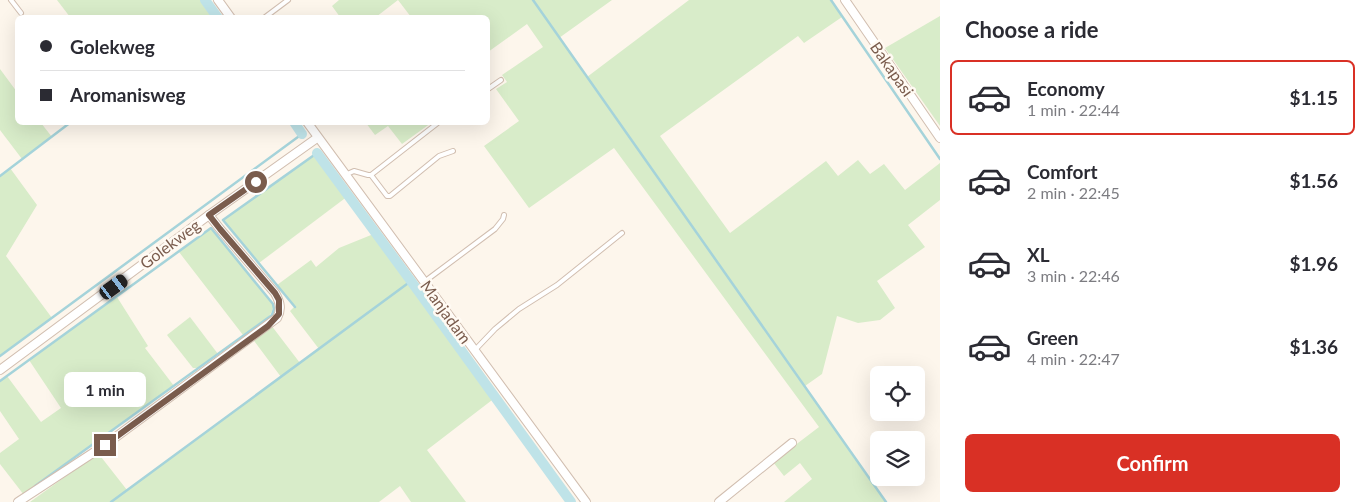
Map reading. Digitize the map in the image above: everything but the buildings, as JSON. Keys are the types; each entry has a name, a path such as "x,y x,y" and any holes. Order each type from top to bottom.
{"street":[{"path":"218,0 229,15"},
{"name":"Bakapasi","path":"845,0 940,138"},
{"name":"Manjadam","path":"308,125 586,502"},
{"name":"Golekweg","path":"0,370 209,215 317,138"},
{"path":"18,502 105,445 277,318 280,307 275,293 209,215"},
{"path":"719,502 792,444"}],"lane":[{"path":"11,0 21,13"},
{"path":"268,15 288,0"},
{"path":"490,88 501,80"},
{"path":"345,175 354,170 372,175 435,125"},
{"path":"372,175 386,196 390,196 438,156 453,151"},
{"path":"424,282 495,229 504,215"},
{"path":"474,351 495,329 519,309 557,285 622,234"}],"green space":[{"path":"57,0 205,0 215,14 214,15 68,15"},
{"path":"339,0 398,0 379,15 339,15 332,6"},
{"path":"398,0 612,0 559,38 587,77 689,0 831,0 842,17 804,43 798,36 660,136 730,233 826,161 838,176 858,160 870,174 884,164 905,190 940,163 940,200 908,225 925,247 877,281 895,308 880,320 858,323 837,316 822,374 805,386 870,479 870,486 875,486 886,502 784,502 812,479 800,463 784,476 773,462 819,427 614,148 529,208 484,146 519,121 496,89 507,82 502,75 543,47 527,24 490,51 490,15 409,15"},
{"path":"940,16 940,126 885,48"},
{"path":"0,69 15,89 15,125 43,125 52,137 22,159 0,130"},
{"path":"368,125 428,125 402,144 388,126 375,135"},
{"path":"317,153 348,196 259,263 223,220"},
{"path":"10,168 37,205 6,256 52,318 0,356 0,176"},
{"path":"211,228 273,304 271,314 258,326 243,335 179,252"},
{"path":"376,233 496,397 427,450 466,502 411,502 400,486 379,502 30,502 98,453 127,490 281,377 252,338 271,325 300,363 319,349 290,311 295,306 277,285 311,260 316,267 339,248"},
{"path":"117,297 148,346 145,348 174,386 24,495 0,464 0,453 19,439 0,411 0,381 7,376 41,422 61,408 29,360"},
{"path":"190,317 218,354 198,368 193,368 167,335"}],"waterway":[{"path":"205,0 216,15"},
{"path":"533,0 886,502"},
{"path":"831,0 940,159"},
{"path":"0,176 67,125"},
{"path":"296,125 302,134"},
{"path":"0,356 302,134"},
{"path":"295,307 223,220 317,153"},
{"path":"317,153 571,502"},
{"path":"0,381 211,228 273,304 272,315 35,486"},
{"path":"111,502 411,281"}],"route":[{"path":"105,445 197,379 277,318 280,307 275,293 209,215 256,182"}]}
